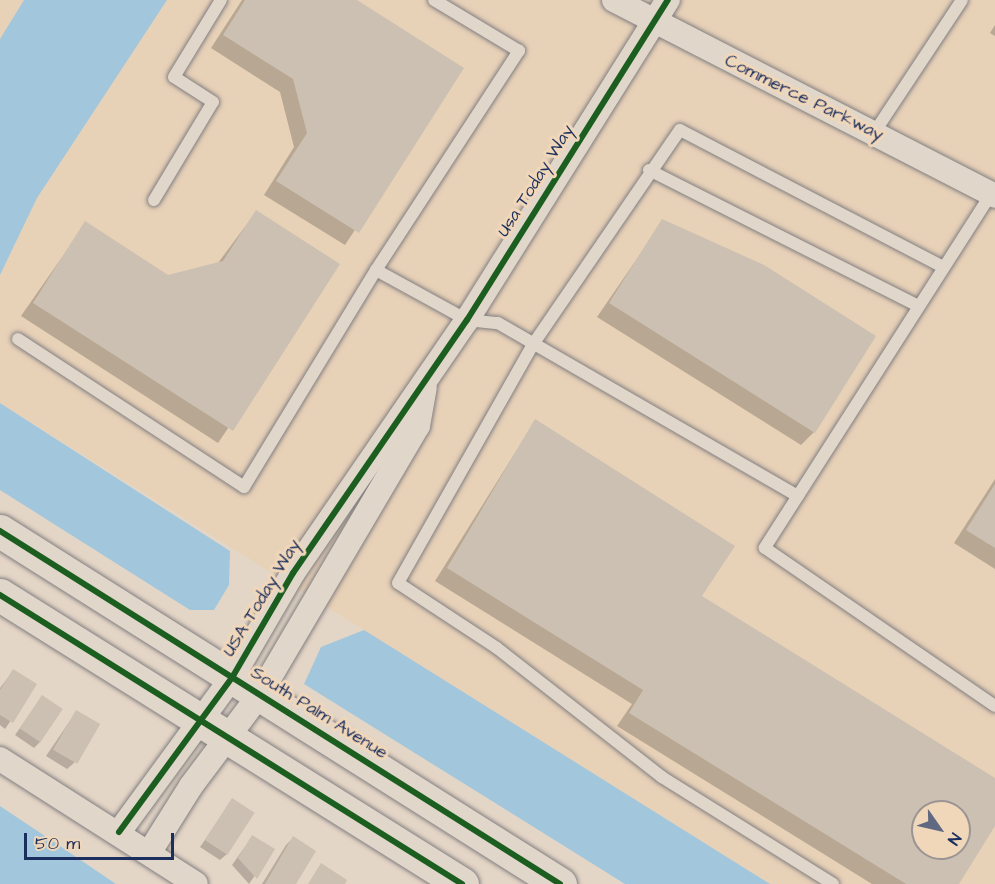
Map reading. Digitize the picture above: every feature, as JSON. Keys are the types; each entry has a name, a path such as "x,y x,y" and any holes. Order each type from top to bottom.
{"main road":[{"name":"South Palm Avenue","path":"0,531 560,884"},
{"path":"0,595 196,720 462,884"}],"street":[{"name":"Commerce Parkway","path":"614,0 653,24 874,133 993,195"},
{"name":"Usa Today Way","path":"428,377 467,320 668,0"},
{"name":"USA Today Way","path":"119,832 196,720 233,676 293,573 428,377"},
{"path":"149,852 260,694 418,426 428,377"},
{"path":"0,759 119,832 196,884"}],"lane":[{"path":"154,200 213,102 174,78 221,0"},
{"path":"18,339 244,488 376,270 519,51 434,0"},
{"path":"874,133 962,0"},
{"path":"833,884 662,777 506,654 398,583 534,343 650,170 681,130 943,267"},
{"path":"650,170 918,306"},
{"path":"993,195 943,267 765,548 995,706"},
{"path":"376,270 467,320 498,323 798,496"}],"shaded area":[{"path":"0,0 995,0 995,884 770,884 0,403"}],"water":[{"path":"24,0 167,0 37,198 0,275 0,39"},
{"path":"0,403 230,551 229,585 214,610 190,610 0,490"},
{"path":"364,630 770,884 625,884 304,684 321,647"},
{"path":"0,806 57,844 116,884 0,884"}],"building":[{"path":"245,0 357,0 464,68 359,233 276,181 307,133 293,79 223,35"},
{"path":"256,210 340,264 233,431 33,303 85,221 168,275 223,261"},
{"path":"662,219 764,265 876,336 815,433 609,303"},
{"path":"535,419 735,546 702,596 995,778 995,826 959,884 906,884 629,713 643,690 447,568"},
{"path":"995,484 995,548 966,530"},
{"path":"13,669 37,684 13,723 0,715 0,690"},
{"path":"42,695 63,709 40,742 20,728"},
{"path":"76,710 100,724 77,764 53,750"},
{"path":"232,798 255,813 227,855 205,840"},
{"path":"252,835 275,849 257,879 238,858"},
{"path":"293,836 316,851 296,884 265,884"},
{"path":"321,863 347,880 345,884 308,884"}],"cycle path":[{"path":"119,832 233,676 293,573 467,320 668,0"},
{"path":"0,531 560,884"},
{"path":"0,595 462,884"}]}
